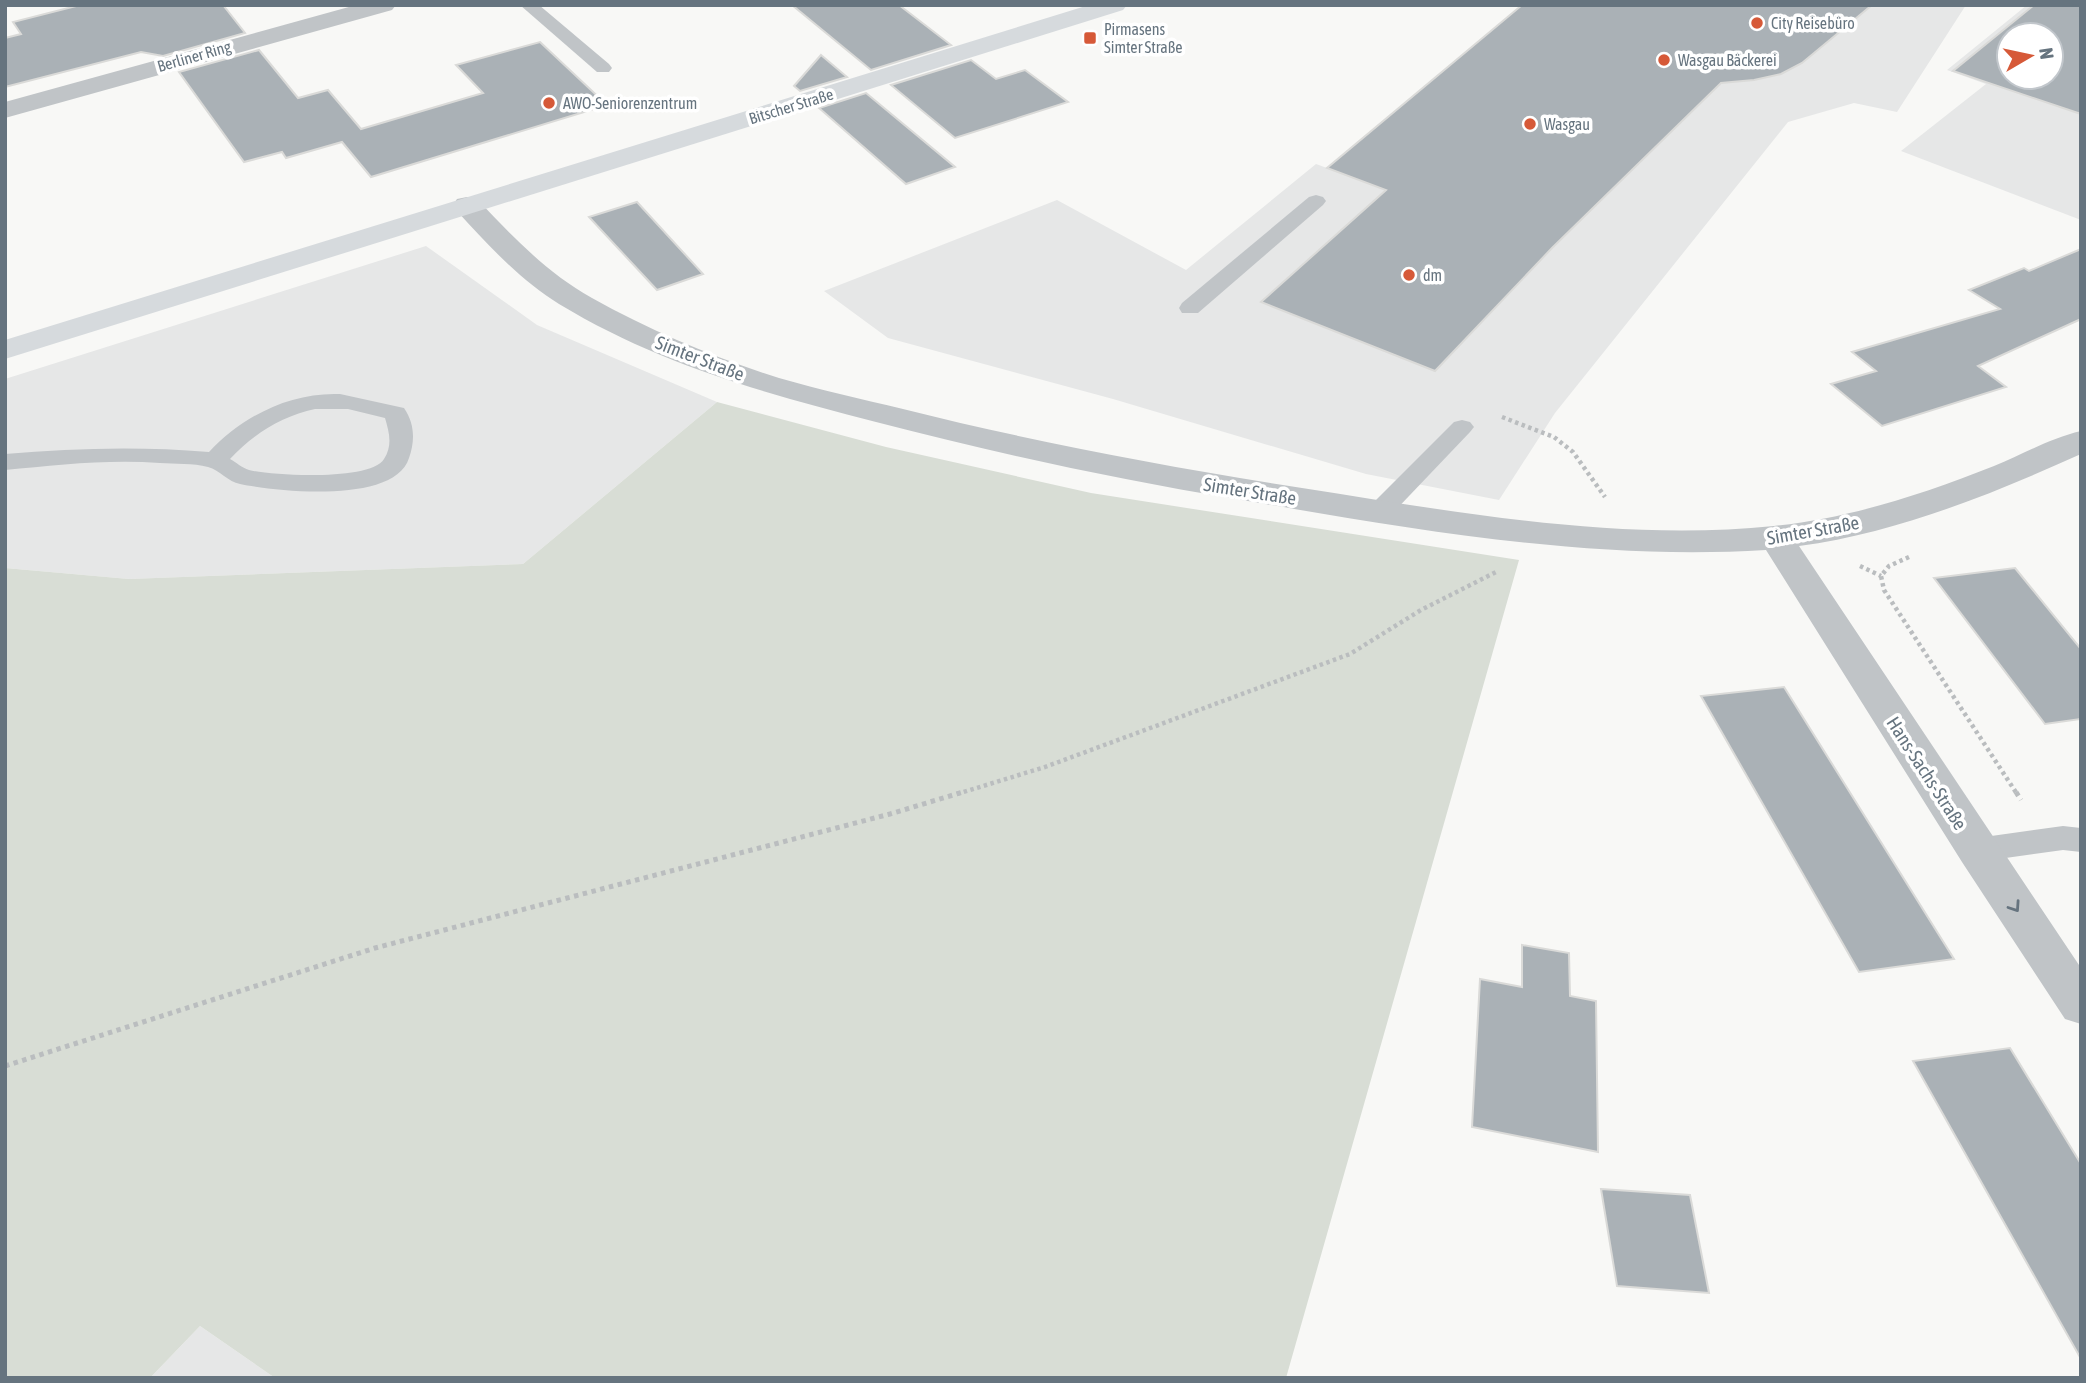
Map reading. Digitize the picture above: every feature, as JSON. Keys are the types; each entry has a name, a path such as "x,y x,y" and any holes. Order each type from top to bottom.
{"main road":[{"name":"Bitscher Straße","path":"5,349 1115,5"}],"street":[{"name":"Berliner Ring","path":"5,110 384,5"},
{"name":"Simter Straße","path":"467,205 519,260 578,303 660,344 762,383 999,444 1158,477 1380,512 1556,534 1636,540 1703,542 1776,538 1857,524 1914,506 2024,466 2081,441"},
{"name":"Hans-Sachs-Straße","path":"1776,538 1977,850 2081,1005"}],"lane":[{"path":"528,5 603,68"},
{"path":"1190,308 1316,201"},
{"path":"5,463 73,456 156,455 215,460 242,477 328,484 376,478 395,464 403,439 396,413 332,401 300,405 263,419 233,438 215,460"},
{"path":"1380,512 1462,427"},
{"path":"1977,850 2048,840 2081,840"}],"path":[{"path":"1491,413 1553,437 1573,452 1636,540"},
{"path":"1912,555 1889,566 1881,576 1884,590 2048,840"},
{"path":"5,1066 375,948 890,814 1045,767 1350,654 1421,610 1506,567"}],"shaded area":[{"path":"1522,5 1966,5 1897,112 1854,103 1788,122 1555,413 1499,500 1366,474 1113,399 888,338 824,291 1057,200 1186,270 1316,164 1327,168"},
{"path":"2027,5 2081,5 2081,220 1901,151 1986,84 1947,70 1995,31 1995,91 2065,91 2065,21 2007,21"},
{"path":"426,246 537,325 717,402 523,564 129,579 5,568 5,379"},
{"path":"717,402 886,447 1091,493 1519,560 1286,1378 275,1378 200,1326 150,1378 5,1378 5,568 129,579 523,564"},
{"path":"200,1326 275,1378 150,1378"}],"building":[{"path":"80,5 223,5 245,33 163,56 141,52 5,87 5,38 21,34 13,22"},
{"path":"792,5 899,5 951,45 871,70"},
{"name":"Wasgau","path":"1522,5 1872,5 1802,63 1781,74 1721,83 1552,248 1435,371 1261,302 1386,190 1327,168"},
{"path":"2034,5 2081,5 2081,114 2013,91 2065,91 2065,21 2014,21"},
{"path":"1995,37 1995,85 1953,71"},
{"path":"540,42 607,105 371,177 342,142 286,158 282,152 244,162 179,72 259,50 298,98 328,90 361,129 483,93 456,65"},
{"path":"821,55 847,77 800,91 794,86"},
{"path":"971,60 996,79 1025,70 1068,102 955,138 891,85"},
{"path":"866,93 955,167 906,184 819,108"},
{"path":"637,202 703,274 657,290 589,217"},
{"path":"2081,249 2081,319 1978,366 2006,387 1882,426 1831,384 1876,371 1852,352 2000,309 1969,290 2024,268 2029,271"},
{"path":"2015,568 2081,649 2081,719 2045,724 1934,578"},
{"path":"1784,687 1954,959 1859,972 1701,696"},
{"path":"1522,945 1569,953 1570,996 1596,1001 1598,1152 1472,1127 1480,979 1522,987"},
{"path":"2010,1048 2081,1164 2081,1359 1913,1061"},
{"path":"1601,1189 1690,1195 1709,1293 1617,1286"}],"place":[{"name":"City Reisebüro","path":"1757,23"},
{"name":"Pirmasens Simter Straße","path":"1090,38"},
{"name":"Wasgau Bäckerei","path":"1664,60"},
{"name":"AWO-Seniorenzentrum","path":"549,103"},
{"name":"Wasgau","path":"1530,124"},
{"name":"dm","path":"1409,275"}]}
